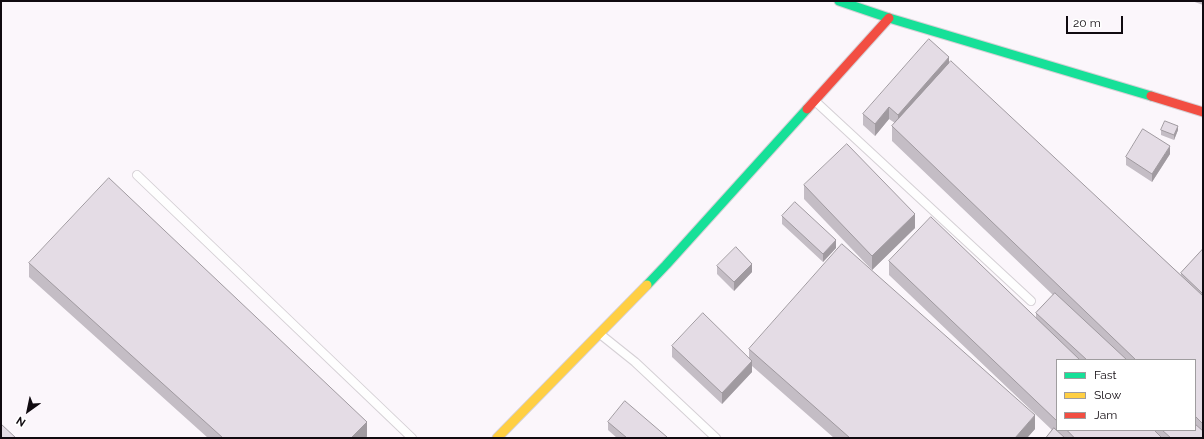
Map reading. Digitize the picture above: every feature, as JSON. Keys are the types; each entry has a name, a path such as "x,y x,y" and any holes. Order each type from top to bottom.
{"street":[{"path":"839,1 889,18 1203,112"},
{"path":"497,438 666,265 889,18"}],"lane":[{"path":"814,101 1031,302"},
{"path":"137,175 412,438"},
{"path":"600,334 635,362 716,438"}],"building":[{"path":"929,39 949,57 898,115 889,107 875,124 863,114"},
{"path":"951,61 1203,296 1203,424 1196,417 1196,359 1135,359 892,126"},
{"path":"1165,121 1178,126 1174,135 1161,130"},
{"path":"1143,129 1170,146 1152,174 1126,157"},
{"path":"847,144 915,214 872,256 804,185"},
{"path":"109,178 367,422 351,438 223,438 29,263"},
{"path":"795,202 836,240 823,254 782,216"},
{"path":"931,217 1079,359 1056,359 1056,420 889,261"},
{"path":"842,244 1035,415 1015,438 850,438 749,349"},
{"path":"736,247 752,264 734,282 717,266"},
{"path":"1203,249 1203,292 1202,293 1181,273"},
{"path":"1055,293 1126,359 1086,359 1036,313"},
{"path":"703,313 752,361 722,393 672,346"},
{"path":"625,401 667,437 627,438 608,422"},
{"path":"1,424 16,438 1,438"},
{"path":"1196,425 1203,431 1203,438 1171,438 1163,431 1196,431"},
{"path":"1054,428 1065,438 1046,438"},
{"path":"1068,431 1155,431 1162,438 1075,438"}],"traffic: fast":[{"path":"839,1 889,18 1151,96"},
{"path":"647,285 807,109"}],"traffic: slow":[{"path":"497,438 647,285"}],"traffic: jam":[{"path":"807,109 889,18"},
{"path":"1151,96 1203,112"}]}
